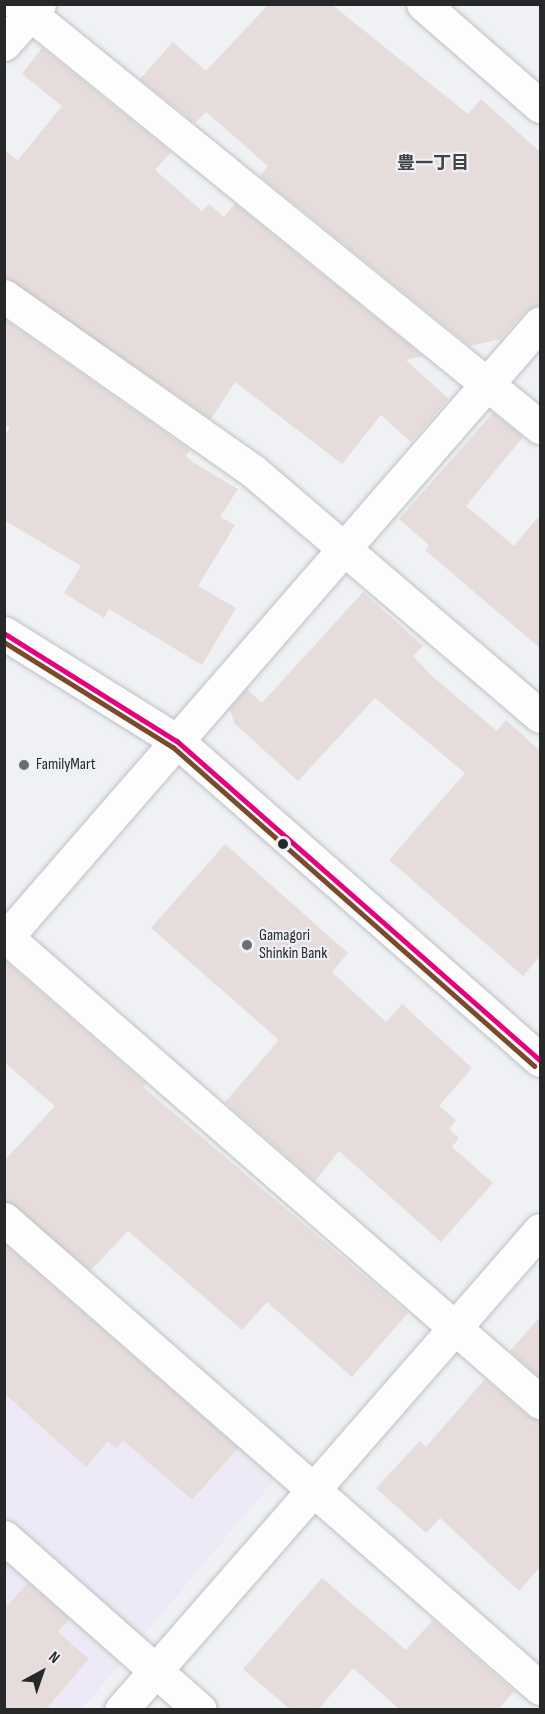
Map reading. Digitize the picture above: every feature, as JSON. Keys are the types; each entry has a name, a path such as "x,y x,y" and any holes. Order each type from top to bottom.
{"street":[{"path":"423,4 540,106"},
{"path":"4,44 29,8 489,382 540,427"},
{"path":"4,296 253,471 540,716"},
{"path":"540,323 5,937 540,1402"},
{"path":"4,633 177,741 540,1060"},
{"path":"4,1219 315,1488 540,1688"},
{"path":"122,1710 540,1230"},
{"path":"4,1537 200,1710"}],"shaded area":[{"path":"4,1233 280,1473 82,1709 5,1709"}],"building":[{"path":"269,4 331,4 468,114 481,99 540,152 540,305 526,311 501,339 470,346 260,176 268,166 206,112 195,123 140,79 173,42 206,71"},
{"path":"42,48 171,152 155,170 202,211 209,204 224,217 235,204 423,356 406,360 449,399 411,442 381,415 342,464 235,382 211,419 4,277 4,150 18,160 62,106 22,74"},
{"path":"4,319 190,450 186,456 194,463 238,489 220,517 235,525 198,586 236,608 202,665 109,609 104,618 64,593 81,566 4,520 4,437 10,428 4,423"},
{"path":"493,413 523,437 466,506 514,546 540,515 540,648 425,550 429,545 399,519"},
{"path":"363,592 423,646 413,656 433,677 497,731 506,720 540,751 540,956 523,976 389,860 465,773 375,698 298,781 234,723 230,709 247,689 262,703"},
{"path":"225,844 348,953 332,972 386,1022 402,1004 472,1068 439,1106 456,1120 449,1129 459,1138 452,1147 493,1183 441,1242 339,1151 315,1181 225,1102 279,1040 151,928"},
{"path":"4,960 146,1084 143,1087 408,1313 352,1377 267,1302 242,1330 128,1231 91,1270 4,1201 4,1161 55,1106 4,1062"},
{"path":"4,1244 238,1448 192,1500 123,1440 116,1449 108,1441 86,1467 4,1393"},
{"path":"540,1317 540,1378 510,1351"},
{"path":"485,1379 528,1416 540,1420 540,1567 519,1591 440,1518 426,1533 376,1488 420,1441 426,1447"},
{"path":"322,1578 406,1650 433,1620 514,1691 498,1710 400,1710 353,1668 318,1710 291,1710 243,1669"},
{"path":"28,1583 69,1619 58,1632 89,1659 45,1710 4,1710 4,1609"}],"transit line":[{"path":"4,633 177,741 540,1060"},
{"path":"4,642 173,747 535,1066"}],"place":[{"name":"FamilyMart","path":"24,765"},
{"name":"Gamagori Shinkin Bank","path":"247,945"}],"district":[{"name":"豊一丁目","path":"433,164"}]}
